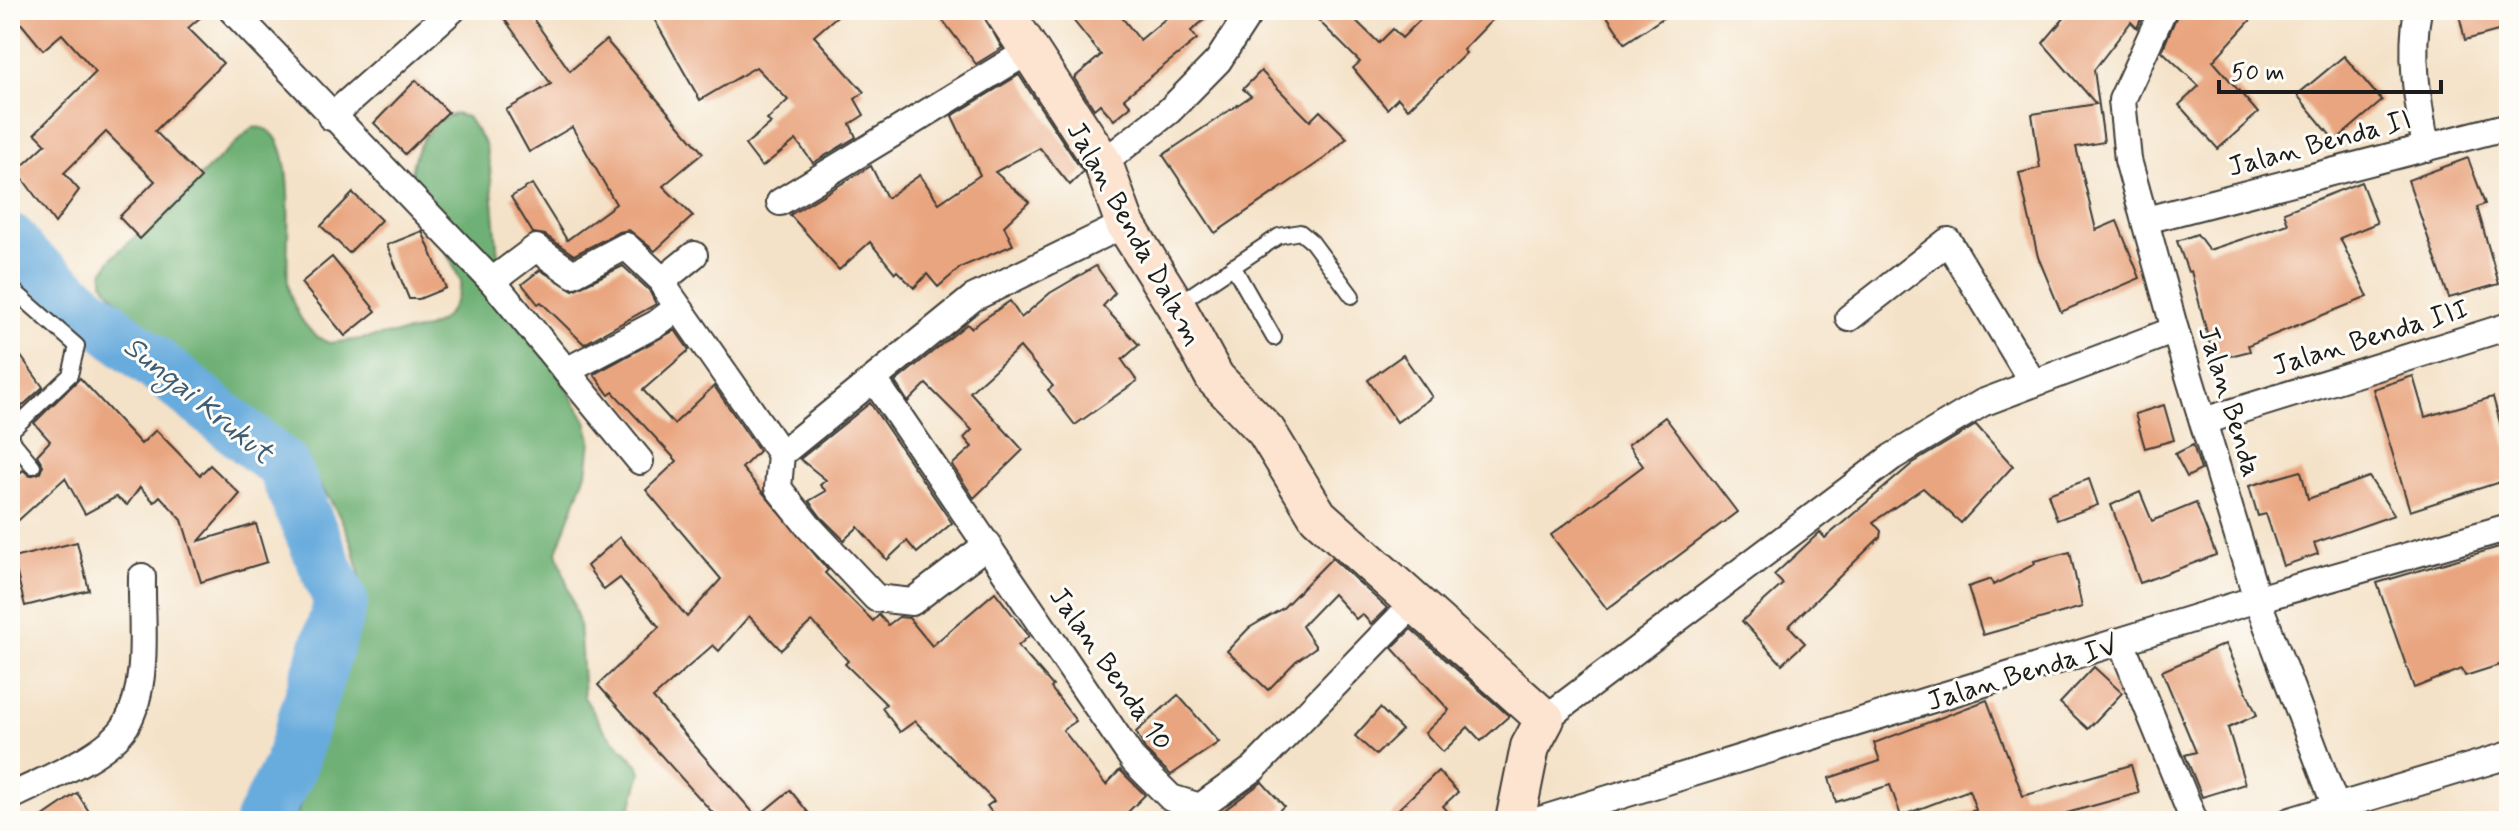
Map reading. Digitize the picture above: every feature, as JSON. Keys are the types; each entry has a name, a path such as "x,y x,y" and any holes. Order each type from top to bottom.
{"street":[{"path":"232,10 331,117 492,281 640,461"},
{"path":"331,117 452,10"},
{"name":"Jalan Benda Dalam","path":"1003,10 1103,163 1125,224 1176,306 1215,378 1266,431 1318,516 1545,719"},
{"path":"1103,163 1169,111 1218,61 1251,10"},
{"name":"Jalan Benda","path":"2163,10 2122,100 2128,160 2175,330 2257,599 2336,807"},
{"path":"2418,10 2415,28 2418,104 2426,148"},
{"path":"780,202 1030,50"},
{"name":"Jalan Benda II","path":"2146,220 2509,126"},
{"path":"781,454 875,381 973,298 1125,224"},
{"path":"1849,318 1948,241 2033,383"},
{"path":"492,281 536,248 573,274 626,246 664,282 677,308 781,454 778,488 809,527 876,598 912,602 988,544"},
{"path":"664,282 694,255"},
{"path":"566,371 656,324 677,308"},
{"name":"Jalan Benda III","path":"2204,421 2509,326"},
{"path":"1515,821 1530,747 1545,719 1892,457 1982,403 2175,330"},
{"name":"Jalan Benda 10","path":"875,381 1134,761 1190,814 1253,769 1414,603"},
{"name":"Jalan Benda IV","path":"1537,821 2257,599 2509,527"},
{"path":"10,797 90,757 125,726 140,684 142,577"},
{"path":"2121,642 2194,821"},
{"path":"2290,821 2509,755"}],"lane":[{"path":"1176,306 1279,236 1300,232 1312,242 1352,296"},
{"path":"1233,266 1274,338"},
{"path":"10,287 77,346 70,375 10,435 33,466"}],"green space":[{"path":"455,114 467,117 485,144 490,167 501,290 568,390 586,421 591,439 588,467 557,552 579,623 584,697 606,732 638,764 641,772 632,805 620,821 295,821 355,643 361,604 358,567 347,532 308,469 282,441 226,390 143,325 103,282 103,272 113,257 252,128 269,131 280,145 288,195 289,290 298,314 308,328 329,343 432,326 450,311 461,282 411,180 412,170 422,140 436,124"}],"building":[{"path":"10,10 209,10 188,28 223,63 155,131 201,178 140,239 119,217 155,181 106,132 64,173 79,190 55,223 17,171 46,144 35,133 96,72 62,34 43,50"},
{"path":"498,10 527,10 570,71 606,40 703,153 663,186 693,216 655,251 629,230 574,255 545,235 533,233 511,197 532,184 567,240 616,204 572,127 529,152 506,110 551,84"},
{"path":"649,10 844,10 814,36 864,92 855,99 864,115 850,124 856,137 813,163 796,140 762,167 745,145 771,123 767,120 788,100 756,67 700,100"},
{"path":"935,10 981,10 1002,48 976,64"},
{"path":"1065,10 1116,10 1140,40 1176,10 1216,10 1191,31 1197,39 1124,98 1131,106 1114,120 1100,104 1094,109 1074,78 1101,55"},
{"path":"1308,10 1345,10 1379,43 1393,29 1402,38 1430,10 1502,10 1463,50 1466,53 1408,109 1398,98 1387,109 1353,68 1360,62"},
{"path":"1603,10 1675,10 1625,43"},
{"path":"2071,10 2145,10 2137,28 2131,22 2094,70 2104,142 2076,147 2096,230 2117,221 2140,278 2061,312 2038,257 2019,173 2040,168 2032,114 2096,104 2043,43"},
{"path":"2179,10 2260,10 2213,61 2258,113 2218,149 2179,105 2199,86 2162,51"},
{"path":"2458,10 2509,10 2509,28 2465,40"},
{"path":"2344,56 2382,101 2335,141 2297,95"},
{"path":"1261,71 1310,121 1320,111 1347,138 1325,158 1215,233 1163,155 1251,96 1243,89"},
{"path":"1019,75 1083,172 1070,185 1040,148 995,172 1029,202 1004,226 1013,245 961,267 938,287 927,274 914,288 897,271 895,273 870,242 839,270 790,215 871,166 887,198 920,175 939,203 980,175 952,116"},
{"path":"416,80 448,112 405,154 374,123"},
{"path":"2468,158 2485,204 2477,207 2499,284 2449,298 2408,180"},
{"path":"2361,182 2377,223 2340,238 2368,297 2248,345 2250,351 2214,360 2191,271 2188,272 2177,241 2197,234 2209,250 2288,224 2284,212"},
{"path":"353,193 381,220 349,253 321,226"},
{"path":"422,231 446,288 419,299 409,299 387,245"},
{"path":"332,257 376,311 345,336 301,283"},
{"path":"623,266 649,290 656,304 584,344 541,302 538,304 522,284 540,270 573,290"},
{"path":"1096,266 1115,293 1103,306 1139,345 1122,360 1137,381 1075,425 1048,390 1053,386 1020,347 970,392 1023,450 974,498 952,465 972,447 964,438 972,430 926,384 908,402 895,382 967,324 971,328 1010,301 1021,318 1050,293"},
{"path":"675,330 689,350 643,390 674,424 714,386 759,451 742,468 828,570 825,573 873,621 879,615 888,625 899,617 909,618 932,646 995,592 1029,636 1018,646 1053,686 1051,688 1076,721 1063,730 1106,785 1120,770 1145,795 1119,821 998,821 987,806 994,801 915,721 900,732 882,708 886,704 845,664 848,661 812,621 781,650 749,616 719,651 713,645 653,698 757,817 790,790 815,821 720,821 598,685 659,627 620,578 604,590 587,566 620,537 687,617 721,579 646,490 677,461 613,392 609,395 594,374"},
{"path":"10,341 43,387 20,408 10,397"},
{"path":"1403,355 1432,397 1397,422 1368,380"},
{"path":"2413,376 2425,417 2493,397 2509,456 2509,479 2410,511 2373,389"},
{"path":"80,378 141,444 156,430 200,475 210,465 240,494 199,541 256,524 267,562 201,582 182,520 160,496 154,502 140,487 127,505 116,497 85,514 65,478 10,528 10,484 23,470 30,476 40,473 43,465 37,455 50,441 34,423"},
{"path":"870,403 952,523 917,553 907,541 887,560 858,527 844,540 821,517 809,501 826,491 820,485 826,480 800,459"},
{"path":"2164,405 2174,440 2145,448 2135,414"},
{"path":"1665,417 1737,512 1607,609 1551,535 1643,466 1628,445"},
{"path":"1976,425 2013,466 1961,523 1923,488 1873,522 1881,531 1880,537 1789,626 1805,643 1782,664 1742,621 1783,584 1774,575 1820,532 1825,538 1913,463"},
{"path":"2193,445 2201,470 2187,477 2175,454"},
{"path":"2301,471 2308,499 2369,477 2394,515 2314,543 2318,554 2283,566 2266,514 2258,516 2249,486"},
{"path":"2089,479 2098,505 2057,520 2048,494"},
{"path":"2140,492 2152,521 2196,503 2216,555 2140,583 2111,505"},
{"path":"77,542 89,590 25,606 13,558"},
{"path":"2509,544 2509,662 2465,676 2462,669 2414,688 2377,583"},
{"path":"2070,552 2082,607 1983,635 1968,587 1991,579 1993,585 2035,564 2034,561"},
{"path":"1332,558 1387,608 1371,624 1362,614 1356,619 1333,594 1302,626 1316,647 1296,661 1268,690 1227,651 1249,628 1283,608"},
{"path":"1411,629 1509,716 1481,741 1468,727 1443,752 1425,733 1449,710 1392,648"},
{"path":"2225,644 2257,715 2228,728 2245,784 2202,797 2185,755 2196,752 2162,671"},
{"path":"2094,667 2122,693 2088,729 2060,703"},
{"path":"1178,695 1219,742 1171,775 1146,751 1136,732"},
{"path":"1987,700 2023,796 2131,765 2139,793 2067,813 2070,821 1961,821 1960,814 1976,810 1969,790 1901,816 1890,785 1836,802 1829,778 1880,761 1874,743"},
{"path":"1380,708 1402,730 1376,755 1355,736"},
{"path":"1438,771 1458,792 1443,806 1456,821 1386,821"},
{"path":"1262,782 1284,806 1267,821 1210,821"},
{"path":"77,793 95,821 36,821"}],"waterway":[{"name":"Sungai Krukut","path":"10,240 25,260 283,466 341,602 289,768 262,821"}]}
